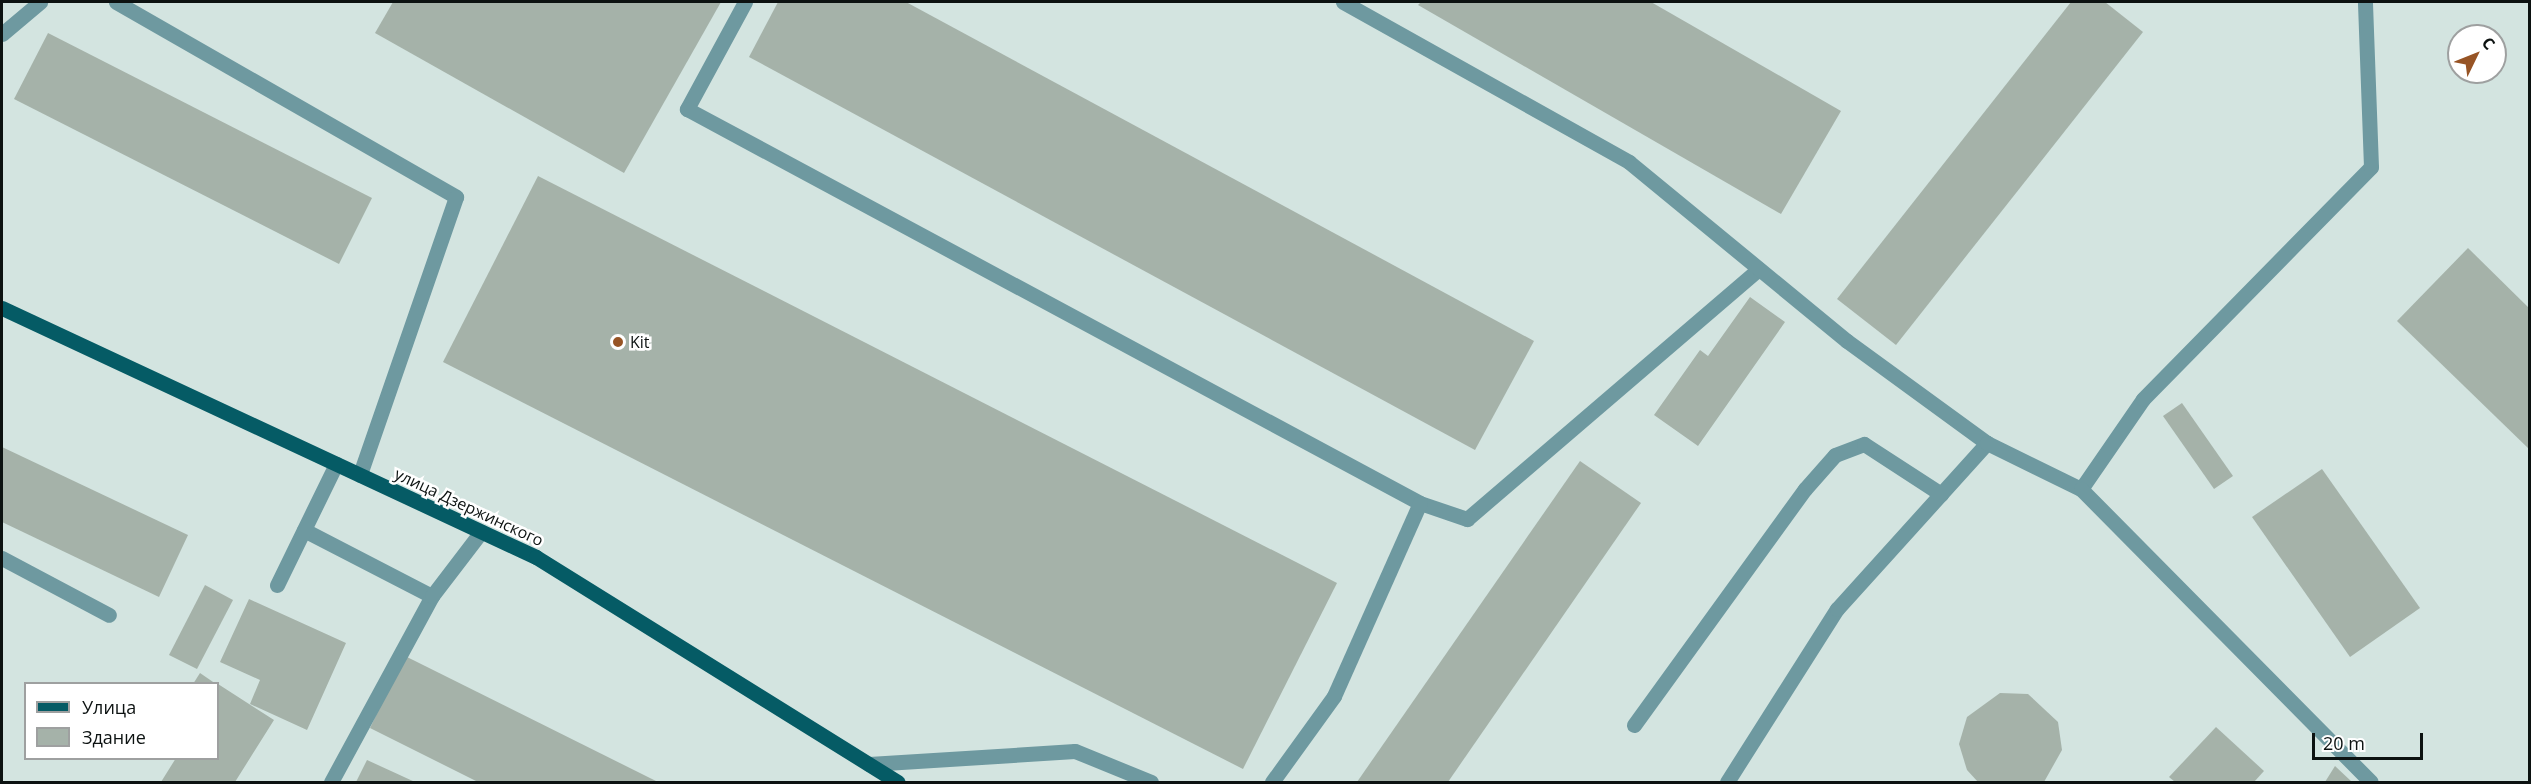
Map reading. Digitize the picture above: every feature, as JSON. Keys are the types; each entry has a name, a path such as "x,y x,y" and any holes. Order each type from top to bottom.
{"main road":[{"name":"улица Дзержинского","path":"3,311 536,558 898,783"}],"lane":[{"path":"2,34 40,2"},
{"path":"116,2 456,197 360,475"},
{"path":"745,2 687,109 1420,503 1467,519 1759,268"},
{"path":"1342,2 1629,162 1759,268 1987,442 2081,489 2371,783"},
{"path":"2081,489 2143,399 2371,167 2365,2"},
{"path":"1727,783 1837,609 1987,442"},
{"path":"1634,725 1805,489 1835,455 1864,444 1941,494"},
{"path":"278,585 336,464"},
{"path":"1272,783 1334,696 1420,503"},
{"path":"304,530 432,596"},
{"path":"331,783 432,596 481,532"},
{"path":"2,558 109,615"},
{"path":"868,764 1075,751 1151,783"}],"building":[{"path":"393,2 721,2 624,173 375,33"},
{"path":"778,2 906,2 1534,341 1475,450 749,57"},
{"path":"1421,2 1651,2 1841,111 1781,214 1418,5"},
{"path":"2071,2 2105,2 2143,32 1896,345 1837,299"},
{"path":"48,33 372,198 339,264 14,99"},
{"path":"538,176 1337,583 1243,769 443,362"},
{"path":"2468,248 2530,309 2530,450 2397,321"},
{"path":"1750,297 1785,322 1698,446 1654,415 1700,350 1708,356"},
{"path":"2182,403 2233,476 2214,489 2163,416"},
{"path":"2,447 188,535 159,597 2,522"},
{"path":"1580,461 1641,503 1448,782 1357,782"},
{"path":"2322,469 2420,608 2350,657 2252,517"},
{"path":"205,585 233,600 197,669 169,655"},
{"path":"249,599 346,643 307,730 250,704 260,680 220,662"},
{"path":"405,656 658,782 478,782 370,728"},
{"path":"200,673 213,682 194,682"},
{"path":"219,685 274,720 235,782 161,782 175,760 219,760"},
{"path":"2000,693 2028,694 2058,722 2062,750 2044,782 1978,782 1967,770 1959,744 1967,717"},
{"path":"2216,727 2264,771 2254,782 2175,782 2169,777"},
{"path":"367,760 415,782 356,782"},
{"path":"2335,766 2352,782 2325,782"}],"place":[{"name":"Kit","path":"618,342"}]}
